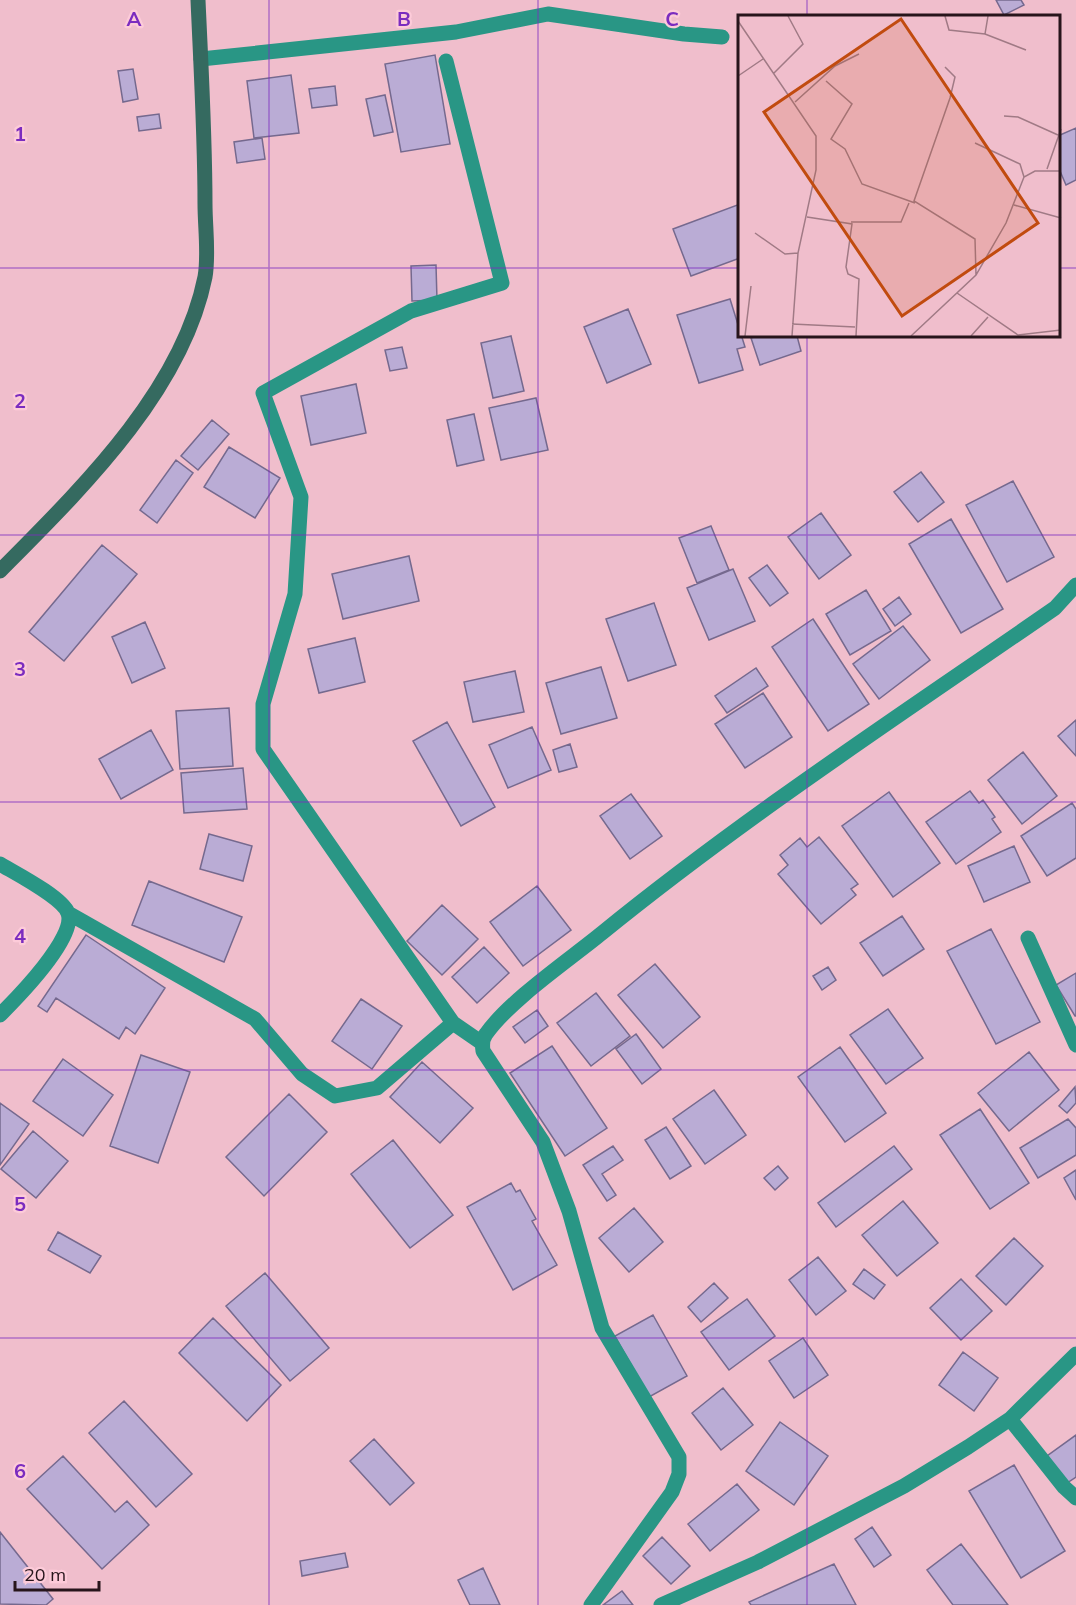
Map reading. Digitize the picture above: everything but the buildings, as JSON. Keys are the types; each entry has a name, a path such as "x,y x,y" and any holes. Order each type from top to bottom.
{"street":[{"path":"0,571 66,504 129,430 168,371 192,320 205,275 205,142 198,0"},
{"path":"201,58 456,32 548,14 684,34 722,37"},
{"path":"446,61 502,283 411,311 262,393 301,496 295,594 263,704 263,749 453,1023 482,1043"},
{"path":"591,1605 672,1492 679,1474 679,1457 602,1328 555,1170 543,1142 483,1051 482,1043 485,1035 510,1009 638,904 736,829 1055,608 1076,585"},
{"path":"0,864 58,902 68,913 255,1019 302,1074 335,1096 377,1088 453,1023"},
{"path":"0,1015 34,980 69,927 68,913"},
{"path":"1028,938 1076,1045"},
{"path":"661,1605 758,1562 893,1491 968,1447 1010,1419 1076,1354"},
{"path":"1010,1419 1064,1487 1076,1498"}]}
